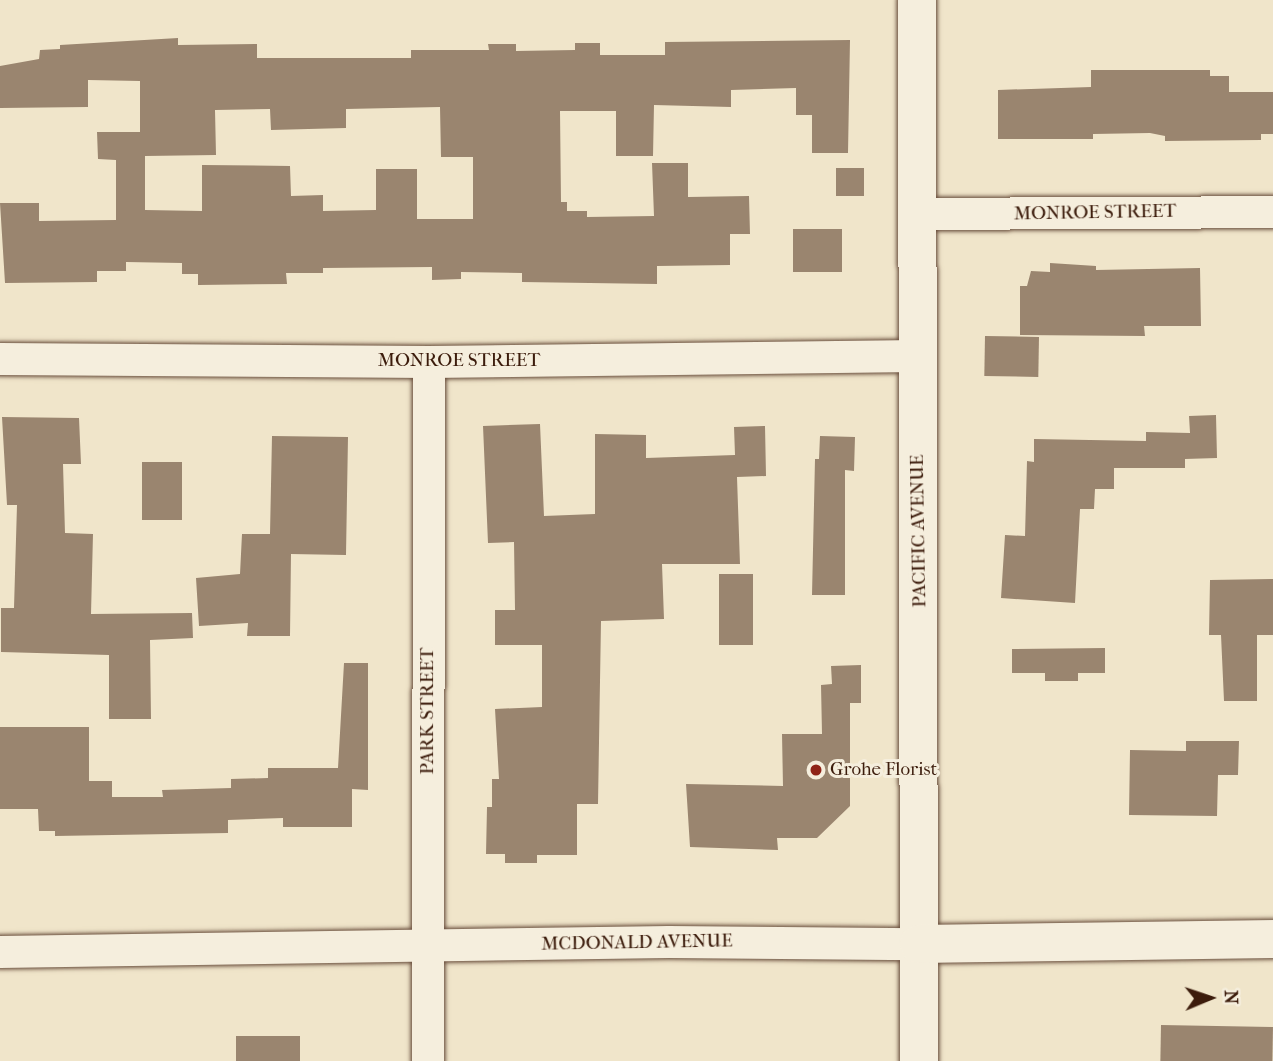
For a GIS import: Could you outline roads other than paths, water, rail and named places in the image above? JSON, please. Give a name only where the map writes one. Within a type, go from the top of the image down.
[{"type":"street","name":"PACIFIC AVENUE","points":[[917,0],[919,1061]]},
{"type":"street","name":"MONROE STREET","points":[[916,214],[1273,212]]},
{"type":"street","name":"MONROE STREET","points":[[0,359],[429,362],[918,356]]},
{"type":"street","name":"PARK STREET","points":[[428,1061],[429,362]]},
{"type":"street","name":"MCDONALD AVENUE","points":[[0,952],[669,942],[919,944],[1273,939]]},
{"type":"place","name":"Grohe Florist","points":[[816,770]]}]
